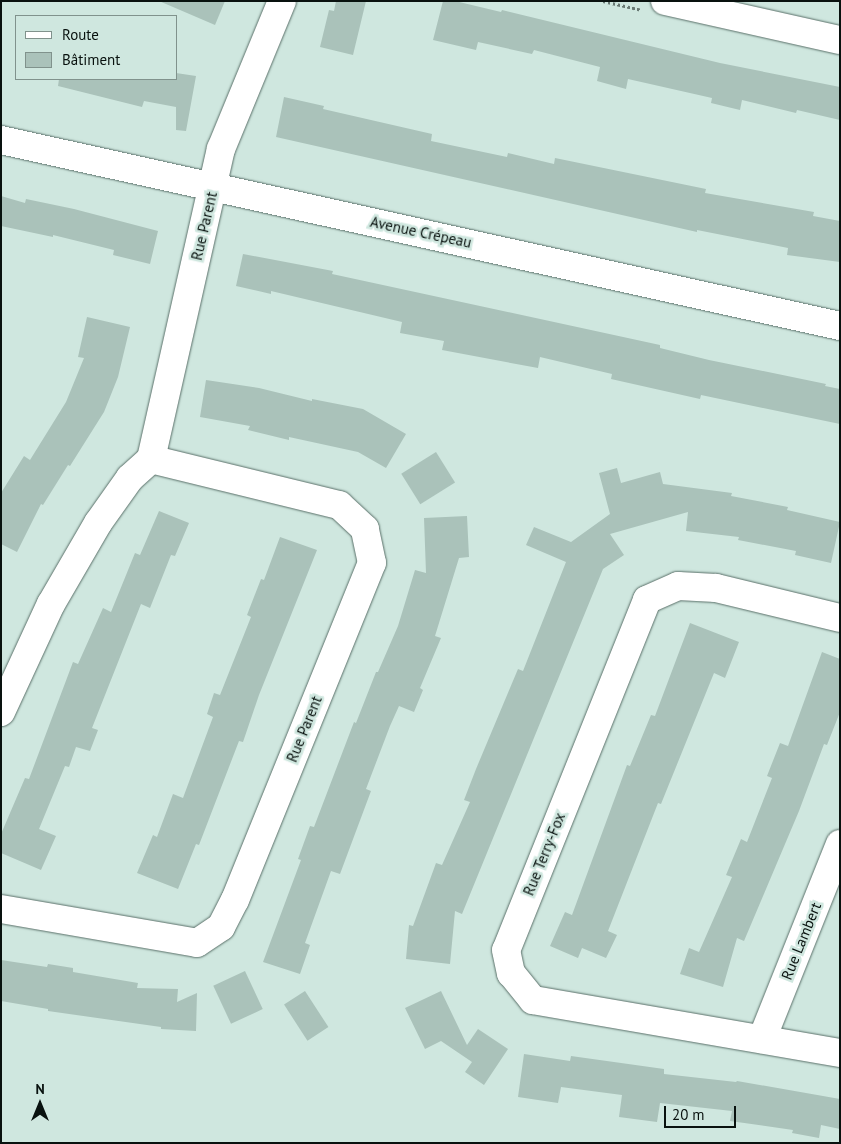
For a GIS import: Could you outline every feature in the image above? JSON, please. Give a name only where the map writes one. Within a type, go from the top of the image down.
[{"type":"street","name":"Rue Parent","points":[[1,909],[198,943],[221,927],[235,900],[372,563],[365,529],[339,505],[151,459],[221,148],[282,1]]},
{"type":"street","points":[[665,1],[840,40]]},
{"type":"street","name":"Avenue Crépeau","points":[[1,140],[840,326]]},
{"type":"street","points":[[1,712],[51,604],[98,523],[130,478],[151,459]]},
{"type":"street","name":"Rue Terry-Fox","points":[[840,618],[716,588],[678,586],[647,600],[506,950],[511,973],[533,1000],[840,1053]]},
{"type":"street","name":"Rue Lambert","points":[[762,1039],[840,844]]},
{"type":"building","points":[[159,1],[225,1],[215,25]]},
{"type":"building","points":[[336,1],[366,1],[353,55],[320,47],[329,10],[334,11]]},
{"type":"building","points":[[443,1],[455,1],[501,12],[502,10],[720,63],[840,87],[840,120],[797,110],[796,113],[742,100],[740,110],[711,103],[712,98],[628,79],[626,89],[597,81],[600,67],[534,50],[532,54],[478,42],[476,50],[433,40]]},
{"type":"building","points":[[178,73],[196,76],[186,131],[176,130],[176,107],[144,101],[142,107],[58,86],[59,80],[178,80]]},
{"type":"building","points":[[284,97],[324,106],[323,109],[432,134],[431,141],[507,157],[508,153],[554,164],[555,158],[706,189],[705,193],[814,212],[813,216],[840,221],[840,262],[787,255],[788,248],[697,230],[697,232],[276,137]]},
{"type":"building","points":[[1,196],[25,203],[26,199],[74,209],[158,231],[150,264],[113,255],[114,250],[53,235],[53,237],[1,226]]},
{"type":"building","points":[[243,254],[333,271],[332,274],[660,345],[660,348],[709,360],[826,384],[825,386],[840,389],[840,424],[701,395],[700,399],[611,379],[612,374],[540,357],[538,368],[442,350],[444,341],[400,333],[402,322],[271,291],[271,294],[236,286]]},
{"type":"building","points":[[87,317],[130,327],[118,377],[104,412],[70,466],[68,465],[43,505],[41,504],[17,552],[1,544],[1,493],[24,456],[30,460],[66,402],[84,358],[78,357]]},
{"type":"building","points":[[206,380],[259,388],[312,401],[312,399],[363,409],[406,434],[386,468],[358,452],[289,437],[289,440],[248,430],[250,426],[200,417]]},
{"type":"building","points":[[436,452],[455,483],[420,504],[401,474]]},
{"type":"building","points":[[617,468],[621,483],[660,472],[663,484],[732,493],[731,496],[788,507],[787,510],[840,522],[831,563],[795,555],[796,551],[738,540],[739,537],[686,531],[688,512],[610,534],[624,555],[603,569],[462,914],[455,911],[450,964],[406,959],[409,925],[413,926],[436,863],[442,865],[470,802],[464,800],[476,769],[518,669],[523,671],[566,562],[526,545],[534,527],[571,542],[610,514],[599,473]]},
{"type":"building","points":[[159,511],[189,523],[175,556],[171,555],[150,608],[141,604],[92,728],[98,730],[90,751],[76,747],[69,767],[65,766],[39,829],[56,836],[41,870],[1,853],[1,834],[25,778],[29,779],[73,662],[78,664],[103,608],[111,612],[135,553],[140,555]]},
{"type":"building","points":[[467,516],[469,557],[459,558],[435,636],[441,638],[420,688],[423,690],[414,712],[399,706],[390,726],[366,789],[371,791],[340,874],[331,871],[305,943],[310,945],[300,974],[263,962],[301,860],[298,859],[310,826],[314,827],[354,722],[356,723],[376,672],[378,672],[398,626],[415,570],[426,573],[424,518]]},
{"type":"building","points":[[280,537],[317,550],[259,695],[243,742],[239,741],[199,845],[196,844],[178,889],[137,873],[153,835],[157,837],[173,794],[183,798],[213,717],[207,714],[214,693],[220,695],[251,617],[247,615],[261,579],[264,580]]},
{"type":"building","points":[[690,623],[739,642],[725,678],[714,673],[661,804],[658,803],[608,931],[617,935],[606,958],[582,948],[578,958],[550,946],[565,912],[572,915],[627,765],[630,766],[651,715],[655,716]]},
{"type":"building","points":[[822,652],[840,659],[840,712],[827,745],[824,744],[799,811],[744,941],[737,938],[723,987],[680,974],[689,948],[699,952],[732,877],[726,875],[741,839],[747,842],[772,778],[767,776],[780,743],[788,746]]},
{"type":"building","points":[[1,960],[47,967],[48,964],[73,968],[73,972],[138,983],[137,988],[178,989],[177,1002],[197,993],[196,1031],[161,1029],[161,1027],[48,1011],[48,1009],[1,1001]]},
{"type":"building","points":[[245,971],[263,1009],[231,1024],[213,986]]},
{"type":"building","points":[[305,991],[328,1027],[307,1041],[284,1005]]},
{"type":"building","points":[[441,991],[467,1045],[478,1029],[508,1049],[484,1085],[465,1072],[472,1062],[441,1041],[425,1049],[405,1008]]},
{"type":"building","points":[[524,1054],[570,1061],[571,1056],[664,1069],[664,1074],[737,1081],[840,1099],[840,1129],[821,1125],[819,1138],[792,1133],[793,1130],[730,1121],[732,1111],[660,1103],[657,1122],[619,1117],[622,1095],[561,1087],[558,1103],[518,1097]]}]
